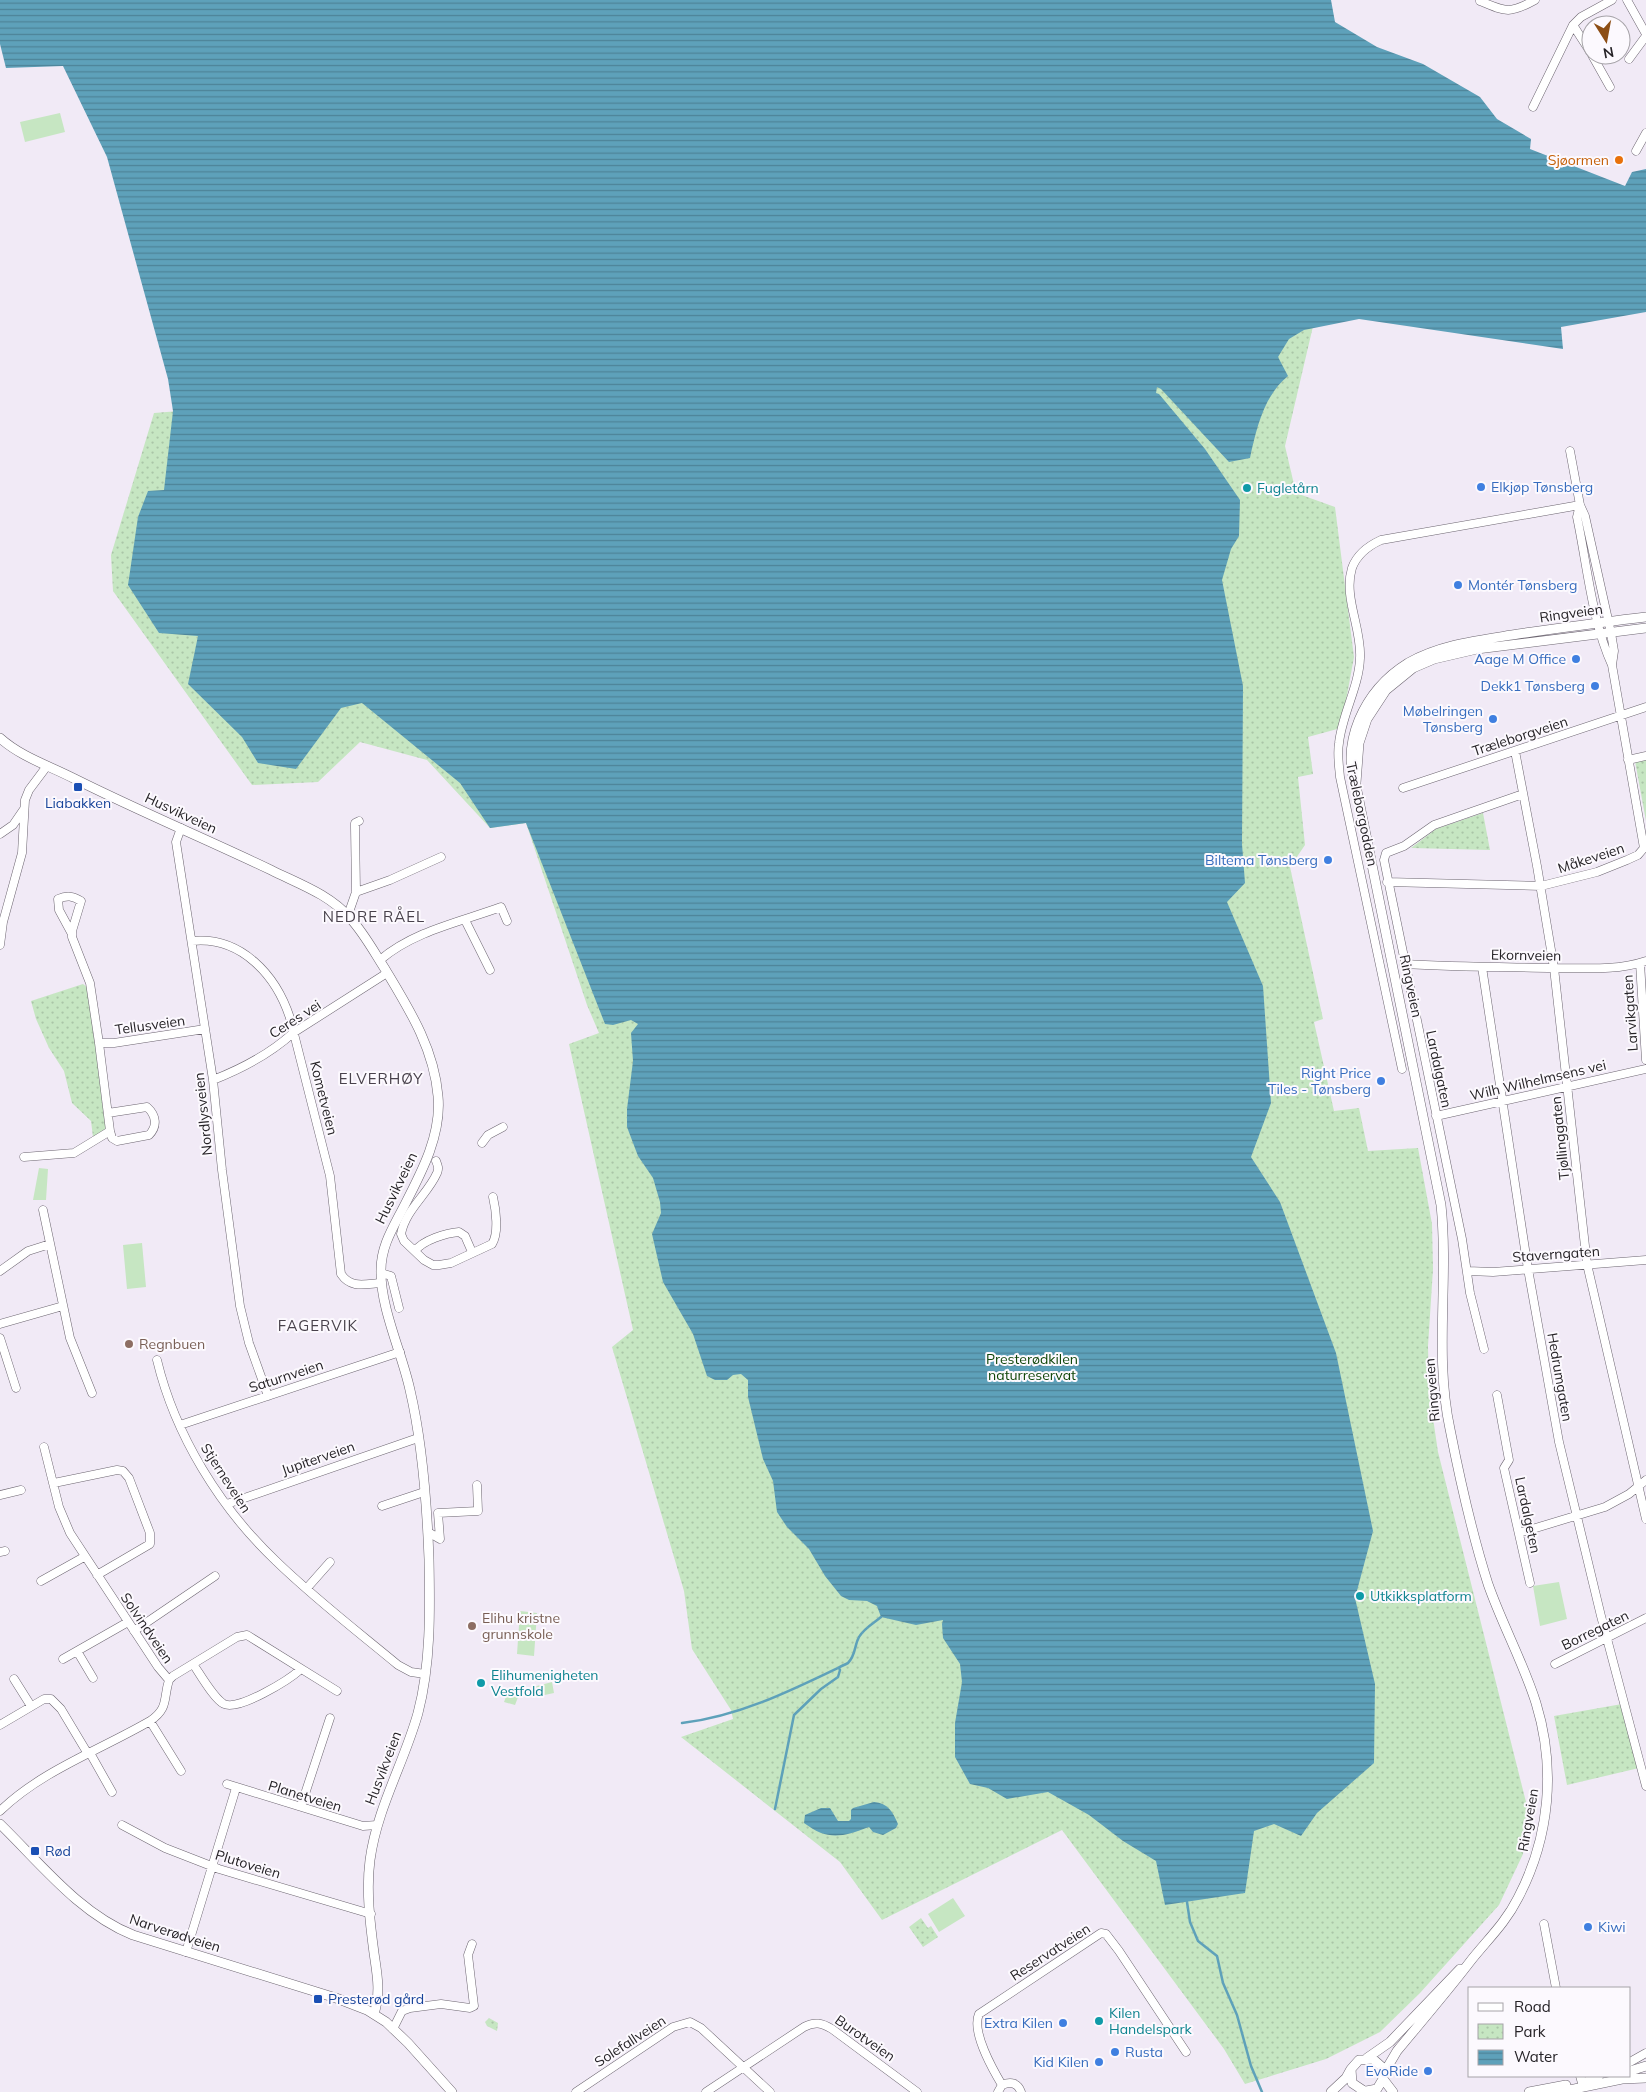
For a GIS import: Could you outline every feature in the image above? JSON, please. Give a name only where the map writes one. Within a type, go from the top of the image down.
[{"type":"main road","name":"Ringveien","points":[[1468,1964],[1458,1970],[1390,2042],[1367,2058],[1359,2060],[1351,2069],[1352,2083],[1364,2092],[1377,2089],[1396,2051],[1505,1920],[1519,1897],[1539,1846],[1545,1819],[1548,1790],[1547,1755],[1536,1702],[1497,1607],[1483,1566],[1450,1428],[1443,1385],[1442,1341],[1445,1264],[1442,1205],[1350,764],[1352,743],[1365,707],[1376,691],[1403,667],[1428,654],[1460,645],[1598,622],[1646,617]]},
{"type":"main road","name":"Ringveien","points":[[1356,786],[1359,744],[1367,719],[1386,690],[1413,668],[1434,659],[1461,652],[1646,628]]},
{"type":"main road","name":"Husvikveien","points":[[0,738],[47,766],[332,901],[348,915],[380,960],[412,1013],[427,1045],[437,1086],[439,1108],[433,1143],[385,1245],[380,1273],[413,1403],[428,1532],[428,1606],[425,1674],[422,1695],[415,1723],[376,1825],[369,1869],[371,1914],[379,1988],[374,2014]]},
{"type":"main road","name":"Narverødveien","points":[[0,1824],[81,1903],[101,1919],[133,1935],[336,1998],[374,2014],[393,2028],[452,2092]]},
{"type":"main road","points":[[1367,2058],[1378,2062],[1393,2092]]},
{"type":"main road","points":[[1631,2071],[1646,2066]]},
{"type":"main road","points":[[1331,2092],[1346,2078],[1351,2069]]},
{"type":"main road","points":[[1529,2092],[1580,2079],[1602,2077]]},
{"type":"main road","points":[[1560,2092],[1622,2079],[1646,2078]]},
{"type":"street","points":[[1480,1],[1502,9],[1513,10],[1535,0]]},
{"type":"street","points":[[1534,107],[1573,24],[1581,17],[1612,0]]},
{"type":"street","points":[[1627,0],[1646,35],[1631,56]]},
{"type":"street","points":[[1573,24],[1581,37]]},
{"type":"street","points":[[1598,65],[1610,87]]},
{"type":"street","points":[[1636,151],[1646,133]]},
{"type":"street","name":"Måkeveien","points":[[1570,451],[1580,505],[1585,516],[1611,633],[1614,651],[1612,665]]},
{"type":"street","name":"Måkeveien","points":[[1387,882],[1541,886],[1597,872],[1638,855],[1644,848],[1612,665],[1598,622],[1577,517],[1580,505]]},
{"type":"street","name":"Træleborgodden","points":[[1402,1069],[1340,777],[1338,757],[1342,728],[1360,659],[1360,642],[1350,587],[1352,569],[1358,556],[1366,548],[1381,540],[1580,505]]},
{"type":"street","name":"Træleborgveien","points":[[1402,788],[1646,707]]},
{"type":"street","name":"Tjøllinggaten","points":[[1515,751],[1541,886],[1554,968],[1587,1264],[1646,1519]]},
{"type":"street","points":[[1628,760],[1646,756]]},
{"type":"street","points":[[0,945],[3,922],[22,853],[24,809],[29,790],[47,766]]},
{"type":"street","name":"Lardalgaten","points":[[1484,1349],[1470,1293],[1468,1271],[1384,860],[1386,853],[1404,846],[1434,825],[1523,794]]},
{"type":"street","points":[[0,834],[13,825],[24,809]]},
{"type":"street","points":[[348,915],[356,892],[355,823],[359,820]]},
{"type":"street","name":"Nordlysveien","points":[[181,828],[176,842],[213,1080],[222,1170],[240,1306],[268,1396]]},
{"type":"street","points":[[356,892],[390,880],[440,857]]},
{"type":"street","name":"Tellusveien","points":[[72,934],[82,901],[71,896],[63,897],[58,899],[59,910],[72,934],[90,983],[110,1131]]},
{"type":"street","points":[[380,960],[388,953],[416,937],[501,907],[507,921]]},
{"type":"street","points":[[465,920],[490,970]]},
{"type":"street","name":"Kometveien","points":[[192,941],[204,940],[222,943],[242,952],[256,962],[271,978],[290,1018],[330,1176],[341,1274],[345,1281],[353,1284],[381,1283]]},
{"type":"street","name":"Ekornveien","points":[[1404,964],[1613,969],[1643,962]]},
{"type":"street","name":"Larvikgaten","points":[[1643,962],[1646,1060]]},
{"type":"street","name":"Hedrumgaten","points":[[1482,967],[1528,1269],[1559,1442],[1607,1638],[1642,1752],[1646,1786]]},
{"type":"street","name":"Ceres vei","points":[[213,1080],[230,1073],[283,1042],[293,1033],[387,973]]},
{"type":"street","name":"Tellusveien","points":[[99,1044],[114,1044],[204,1030]]},
{"type":"street","name":"Wilh Wilhelmsens vei","points":[[1436,1116],[1646,1069]]},
{"type":"street","points":[[24,1157],[74,1154],[110,1131],[112,1138],[117,1140],[149,1135],[155,1126],[155,1117],[149,1108],[108,1113]]},
{"type":"street","points":[[482,1144],[488,1135],[503,1127]]},
{"type":"street","points":[[436,1161],[438,1166],[436,1175],[416,1202],[401,1234],[404,1241],[428,1263],[439,1265],[451,1263],[472,1252],[487,1247],[495,1240],[493,1197]]},
{"type":"street","points":[[43,1210],[74,1352],[92,1393]]},
{"type":"street","points":[[414,1251],[420,1246],[444,1235],[459,1232],[465,1236],[472,1252]]},
{"type":"street","points":[[0,1271],[28,1251],[50,1244]]},
{"type":"street","name":"Staverngaten","points":[[1468,1271],[1528,1269],[1646,1260]]},
{"type":"street","points":[[380,1273],[391,1276],[399,1308]]},
{"type":"street","points":[[0,1324],[63,1306]]},
{"type":"street","points":[[0,1338],[16,1388]]},
{"type":"street","name":"Saturnveien","points":[[180,1425],[400,1352]]},
{"type":"street","name":"Stjerneveien","points":[[157,1360],[169,1399],[199,1463],[238,1519],[276,1561],[398,1665],[411,1672],[425,1674]]},
{"type":"street","name":"Lardalgeten","points":[[1497,1395],[1509,1460],[1504,1468],[1530,1583]]},
{"type":"street","name":"Jupiterveien","points":[[226,1504],[418,1438]]},
{"type":"street","name":"Solvindveien","points":[[0,1812],[25,1789],[150,1721],[164,1707],[168,1680],[84,1557],[64,1521],[44,1447]]},
{"type":"street","points":[[54,1483],[117,1470],[123,1471],[129,1478],[150,1533],[150,1544],[97,1575]]},
{"type":"street","points":[[1519,1533],[1605,1507],[1629,1494],[1646,1480]]},
{"type":"street","points":[[428,1532],[440,1539],[438,1513],[478,1511],[477,1485]]},
{"type":"street","points":[[0,1495],[21,1490]]},
{"type":"street","points":[[382,1506],[424,1492]]},
{"type":"street","points":[[41,1581],[84,1557]]},
{"type":"street","points":[[307,1588],[330,1562]]},
{"type":"street","points":[[134,1631],[215,1576]]},
{"type":"street","name":"Borregaten","points":[[1555,1664],[1646,1618]]},
{"type":"street","points":[[64,1659],[128,1622]]},
{"type":"street","points":[[168,1680],[237,1637],[247,1635],[337,1691]]},
{"type":"street","points":[[77,1651],[92,1678]]},
{"type":"street","points":[[193,1664],[218,1700],[232,1706],[241,1704],[291,1678],[301,1669]]},
{"type":"street","points":[[14,1678],[31,1706]]},
{"type":"street","points":[[0,1725],[46,1698],[55,1701],[112,1792]]},
{"type":"street","points":[[300,1806],[330,1718]]},
{"type":"street","points":[[150,1721],[181,1771]]},
{"type":"street","name":"Planetveien","points":[[227,1784],[363,1826],[376,1825]]},
{"type":"street","points":[[186,1952],[236,1788]]},
{"type":"street","name":"Plutoveien","points":[[122,1825],[165,1848],[213,1866],[371,1914]]},
{"type":"street","points":[[1544,1924],[1556,1987]]},
{"type":"street","name":"Reservatveien","points":[[1000,2088],[976,2024],[979,2014],[1101,1933],[1106,1934],[1119,1951],[1186,2052]]},
{"type":"street","points":[[393,2028],[402,2011],[410,2008],[441,2004],[470,2008],[474,2006],[468,1955],[472,1944]]},
{"type":"street","name":"Burotveien","points":[[706,2092],[807,2025],[820,2019],[918,2092]]},
{"type":"street","name":"Solefallveien","points":[[576,2092],[673,2027],[690,2022],[701,2028],[744,2067]]},
{"type":"street","points":[[1631,2061],[1646,2052]]},
{"type":"street","points":[[744,2067],[770,2092]]},
{"type":"street","points":[[1580,2079],[1593,2077]]},
{"type":"street","points":[[1000,2088],[1014,2084],[1021,2092]]},
{"type":"green space","points":[[60,113],[65,132],[25,142],[20,122]]},
{"type":"green space","name":"Presterødkilen naturreservat","points":[[1314,322],[1285,446],[1296,493],[1335,507],[1354,657],[1341,728],[1308,737],[1313,774],[1298,777],[1305,845],[1290,867],[1323,1019],[1314,1022],[1334,1111],[1359,1108],[1368,1151],[1418,1148],[1432,1224],[1433,1269],[1428,1346],[1429,1391],[1438,1452],[1528,1810],[1523,1854],[1499,1905],[1420,1993],[1380,2032],[1326,2059],[1245,2084],[1224,2049],[1062,1830],[882,1920],[840,1862],[681,1737],[733,1719],[731,1710],[692,1649],[684,1591],[612,1347],[633,1330],[569,1044],[599,1033],[587,1005],[526,823],[490,828],[427,760],[360,742],[318,782],[252,785],[113,591],[111,555],[154,413]]},
{"type":"green space","points":[[1646,759],[1646,821],[1635,761]]},
{"type":"green space","points":[[1483,813],[1490,850],[1411,848],[1436,829]]},
{"type":"green space","points":[[83,984],[88,988],[107,1128],[93,1137],[91,1121],[72,1103],[64,1071],[49,1048],[36,1019],[31,1001]]},
{"type":"green space","points":[[39,1168],[48,1169],[46,1200],[33,1200]]},
{"type":"green space","points":[[142,1243],[146,1287],[127,1289],[123,1245]]},
{"type":"green space","points":[[1559,1582],[1567,1619],[1540,1626],[1533,1586]]},
{"type":"green space","points":[[520,1611],[537,1613],[534,1656],[517,1654]]},
{"type":"green space","points":[[552,1682],[554,1693],[535,1697],[533,1687]]},
{"type":"green space","points":[[509,1689],[520,1692],[515,1705],[504,1702]]},
{"type":"green space","points":[[1622,1704],[1639,1768],[1567,1785],[1554,1716]]},
{"type":"green space","points":[[953,1898],[965,1916],[939,1932],[928,1914]]},
{"type":"green space","points":[[921,1918],[928,1928],[931,1926],[938,1937],[923,1947],[909,1927]]},
{"type":"green space","points":[[489,2018],[498,2023],[497,2031],[487,2026],[485,2022]]},
{"type":"water","name":"Presterødkilen naturreservat","points":[[0,0],[1331,0],[1335,22],[1377,47],[1423,64],[1480,97],[1497,119],[1531,139],[1530,149],[1625,186],[1632,172],[1646,169],[1646,312],[1561,327],[1563,349],[1359,319],[1304,330],[1289,339],[1278,357],[1288,376],[1267,403],[1258,425],[1250,458],[1229,462],[1161,389],[1157,387],[1156,393],[1159,394],[1205,449],[1240,500],[1239,536],[1231,549],[1222,580],[1243,686],[1242,844],[1245,883],[1227,902],[1263,986],[1271,1103],[1251,1157],[1280,1202],[1336,1353],[1373,1531],[1355,1598],[1375,1684],[1374,1763],[1317,1813],[1301,1836],[1274,1824],[1254,1831],[1245,1893],[1165,1905],[1156,1861],[1123,1841],[1089,1815],[1048,1792],[1007,1799],[988,1788],[970,1784],[955,1757],[955,1723],[962,1682],[960,1664],[943,1638],[943,1620],[916,1625],[881,1617],[877,1606],[867,1601],[849,1600],[841,1596],[825,1576],[809,1549],[787,1527],[777,1512],[773,1481],[763,1459],[748,1397],[748,1380],[741,1374],[733,1375],[727,1380],[715,1380],[707,1376],[693,1334],[663,1282],[652,1234],[661,1213],[660,1202],[653,1178],[638,1156],[627,1127],[627,1109],[633,1061],[631,1033],[638,1024],[631,1020],[613,1025],[605,1024],[526,823],[490,828],[460,783],[362,703],[341,708],[296,769],[258,763],[242,737],[188,684],[198,636],[159,633],[128,585],[138,517],[148,491],[164,490],[173,411],[168,379],[107,157],[63,66],[6,68],[0,44]]},
{"type":"water","points":[[874,1802],[886,1806],[898,1824],[896,1828],[883,1835],[873,1832],[869,1827],[843,1835],[828,1835],[820,1833],[804,1823],[805,1815],[821,1808],[830,1808],[838,1821],[849,1821],[853,1808]]},
{"type":"waterway","points":[[682,1723],[746,1708],[787,1692],[848,1663],[861,1634],[881,1617]]},
{"type":"waterway","points":[[775,1809],[794,1715],[821,1689],[838,1677],[839,1668]]},
{"type":"waterway","points":[[1187,1902],[1190,1922],[1198,1941],[1217,1956],[1223,1983],[1237,2015],[1251,2066],[1262,2092]]},
{"type":"place","name":"Sjøormen","points":[[1619,160]]},
{"type":"place","name":"Elkjøp Tønsberg","points":[[1481,487]]},
{"type":"place","name":"Fugletårn","points":[[1247,488]]},
{"type":"place","name":"Montér Tønsberg","points":[[1458,585]]},
{"type":"place","name":"Aage M Office","points":[[1576,659]]},
{"type":"place","name":"Dekk1 Tønsberg","points":[[1595,686]]},
{"type":"place","name":"Møbelringen Tønsberg","points":[[1493,719]]},
{"type":"place","name":"Liabakken","points":[[78,787]]},
{"type":"place","name":"Biltema Tønsberg","points":[[1328,860]]},
{"type":"place","name":"Right Price Tiles - Tønsberg","points":[[1381,1081]]},
{"type":"place","name":"Regnbuen","points":[[129,1344]]},
{"type":"place","name":"Utkikksplatform","points":[[1360,1596]]},
{"type":"place","name":"Elihu kristne grunnskole","points":[[472,1626]]},
{"type":"place","name":"Elihumenigheten Vestfold","points":[[481,1683]]},
{"type":"place","name":"Rød","points":[[35,1851]]},
{"type":"place","name":"Kiwi","points":[[1588,1927]]},
{"type":"place","name":"Presterød gård","points":[[318,1999]]},
{"type":"place","name":"Kilen Handelspark","points":[[1099,2021]]},
{"type":"place","name":"Extra Kilen","points":[[1063,2023]]},
{"type":"place","name":"Rusta","points":[[1115,2052]]},
{"type":"place","name":"Kid Kilen","points":[[1099,2062]]},
{"type":"place","name":"EvoRide","points":[[1428,2071]]},
{"type":"district","name":"NEDRE RÅEL","points":[[374,917]]},
{"type":"district","name":"ELVERHØY","points":[[381,1079]]},
{"type":"district","name":"FAGERVIK","points":[[318,1326]]}]
